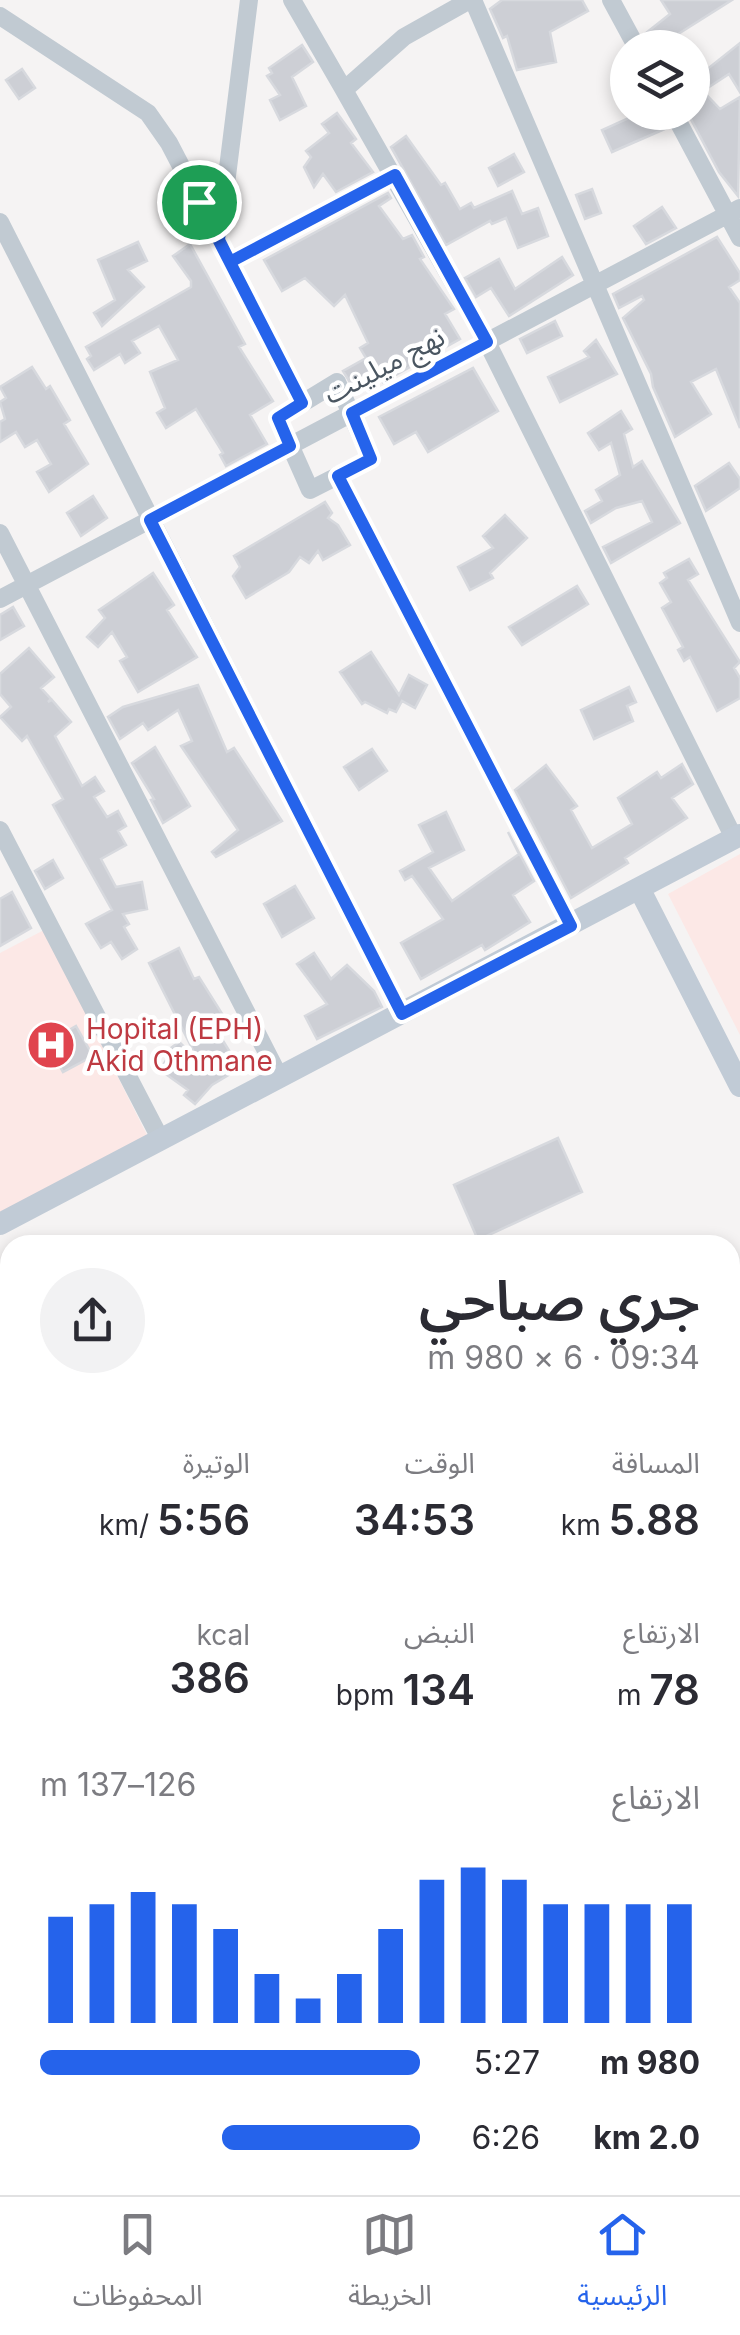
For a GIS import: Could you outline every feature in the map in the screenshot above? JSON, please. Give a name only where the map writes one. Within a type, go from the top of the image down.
[{"type":"main road","points":[[0,1224],[737,837]]},
{"type":"main road","points":[[640,890],[740,1086]]},
{"type":"street","points":[[219,240],[249,0]]},
{"type":"street","points":[[292,0],[487,342],[737,837]]},
{"type":"street","points":[[344,90],[404,37],[472,0],[740,623]]},
{"type":"street","points":[[611,0],[627,30]]},
{"type":"street","points":[[0,16],[148,113],[169,143],[302,403]]},
{"type":"street","points":[[684,130],[734,211],[740,238]]},
{"type":"street","points":[[230,262],[395,175]]},
{"type":"street","points":[[199,202],[217,202],[224,194]]},
{"type":"street","name":"نهج ميلينت","points":[[0,599],[734,211]]},
{"type":"street","points":[[0,222],[402,1014]]},
{"type":"street","points":[[336,382],[352,413],[371,459],[310,490],[278,418],[336,382]]},
{"type":"street","points":[[338,476],[571,926]]},
{"type":"street","points":[[0,533],[280,1078]]},
{"type":"street","points":[[0,830],[161,1140]]},
{"type":"shaded area","points":[[740,854],[740,1035],[668,894]]},
{"type":"shaded area","name":"Hopital (EPH) Akid Othmane","points":[[44,930],[148,1137],[0,1213],[0,953]]},
{"type":"building","points":[[502,0],[582,0],[588,11],[550,32],[556,62],[517,70],[507,36],[503,38],[490,9]]},
{"type":"building","points":[[661,0],[732,0],[684,30],[650,30],[670,14]]},
{"type":"building","points":[[740,43],[740,92],[729,74],[710,86],[710,67]]},
{"type":"building","points":[[302,45],[313,62],[292,77],[306,106],[280,120],[270,100],[280,95],[267,76],[272,73],[269,68]]},
{"type":"building","points":[[22,69],[35,88],[19,99],[6,80]]},
{"type":"building","points":[[740,97],[738,196],[719,172],[697,130],[710,130],[710,98],[720,109]]},
{"type":"building","points":[[337,113],[356,139],[351,143],[373,172],[336,192],[323,174],[314,187],[304,167],[311,157],[306,151],[329,133],[322,124]]},
{"type":"building","points":[[610,126],[610,130],[662,130],[612,152],[602,130]]},
{"type":"building","points":[[406,136],[441,185],[445,183],[460,209],[471,203],[474,208],[512,191],[522,214],[538,208],[548,236],[518,248],[506,218],[492,224],[490,221],[446,245],[391,147]]},
{"type":"building","points":[[514,154],[524,172],[498,186],[489,168]]},
{"type":"building","points":[[592,189],[601,213],[585,219],[576,195]]},
{"type":"building","points":[[388,193],[391,198],[379,206],[403,239],[412,235],[424,257],[420,259],[454,309],[445,314],[460,339],[383,382],[379,375],[354,389],[343,371],[366,358],[360,348],[368,343],[345,295],[334,306],[305,278],[282,291],[264,260]]},
{"type":"building","points":[[662,207],[676,228],[646,244],[634,226]]},
{"type":"building","points":[[717,237],[740,273],[740,280],[729,287],[740,303],[740,428],[716,369],[691,382],[711,414],[675,437],[651,374],[623,318],[644,300],[642,296],[619,308],[613,294]]},
{"type":"building","points":[[138,242],[147,261],[128,270],[144,287],[102,326],[94,313],[115,300],[98,260]]},
{"type":"building","points":[[190,244],[245,344],[239,347],[273,401],[250,415],[267,444],[226,466],[220,455],[223,453],[196,409],[166,428],[157,413],[165,408],[150,372],[178,360],[159,326],[132,341],[140,353],[125,363],[120,354],[94,370],[87,359],[91,356],[86,347],[191,287],[191,281],[173,256]]},
{"type":"building","points":[[562,257],[573,275],[509,316],[491,288],[476,297],[465,278],[499,259],[515,289]]},
{"type":"building","points":[[555,321],[562,336],[527,353],[520,339]]},
{"type":"building","points":[[596,340],[617,374],[560,402],[548,377],[589,357],[584,351]]},
{"type":"building","points":[[32,367],[46,389],[50,386],[70,420],[64,424],[88,464],[49,492],[37,472],[51,464],[37,440],[25,447],[16,432],[0,442],[0,422],[5,419],[0,402],[6,398],[0,387]]},
{"type":"building","points":[[473,368],[498,411],[428,452],[416,432],[394,444],[379,417]]},
{"type":"building","points":[[621,411],[632,429],[624,434],[633,467],[642,461],[680,523],[611,563],[603,547],[652,522],[642,501],[616,508],[591,523],[585,511],[602,501],[596,490],[620,475],[611,443],[599,450],[588,433]]},
{"type":"building","points":[[729,463],[740,479],[740,488],[706,511],[695,486]]},
{"type":"building","points":[[93,496],[107,518],[81,536],[67,513]]},
{"type":"building","points":[[325,502],[332,513],[328,518],[338,525],[350,545],[323,560],[318,551],[309,563],[300,557],[289,572],[246,598],[233,576],[240,567],[234,556]]},
{"type":"building","points":[[505,515],[527,538],[490,573],[493,578],[470,590],[458,567],[493,548],[483,536]]},
{"type":"building","points":[[689,559],[698,574],[688,580],[740,662],[734,668],[740,678],[740,698],[717,711],[690,657],[684,661],[678,650],[683,647],[662,608],[671,602],[660,583],[667,578],[664,573]]},
{"type":"building","points":[[153,573],[174,605],[167,610],[197,657],[138,692],[120,661],[127,657],[112,632],[98,647],[87,637],[105,618],[99,610]]},
{"type":"building","points":[[577,586],[588,604],[522,645],[509,627]]},
{"type":"building","points":[[13,607],[24,626],[0,640],[0,615]]},
{"type":"building","points":[[29,648],[54,677],[41,688],[51,699],[48,702],[52,700],[71,722],[55,736],[82,786],[95,777],[104,791],[94,797],[107,817],[118,811],[126,826],[118,831],[126,845],[101,859],[116,887],[142,882],[147,909],[123,914],[129,924],[124,927],[137,949],[122,959],[111,942],[101,948],[86,924],[112,910],[53,805],[63,799],[27,736],[22,741],[0,717],[11,707],[0,694],[0,674]]},
{"type":"building","points":[[371,652],[399,695],[409,675],[427,685],[415,708],[402,701],[396,712],[389,709],[387,713],[362,704],[340,672]]},
{"type":"building","points":[[198,685],[227,752],[234,748],[282,821],[216,857],[212,852],[238,830],[181,746],[192,741],[178,710],[148,730],[143,723],[120,739],[108,717],[123,707]]},
{"type":"building","points":[[629,687],[636,702],[627,706],[633,721],[594,739],[581,710]]},
{"type":"building","points":[[155,747],[190,806],[163,823],[151,800],[154,799],[132,763]]},
{"type":"building","points":[[372,749],[387,771],[359,790],[344,767]]},
{"type":"building","points":[[682,764],[693,784],[672,798],[687,818],[625,858],[628,863],[571,898],[515,790],[546,765],[577,806],[571,810],[592,848],[632,824],[618,798],[657,772],[661,778]]},
{"type":"building","points":[[446,812],[464,850],[429,868],[452,901],[519,854],[508,832],[534,881],[513,895],[530,922],[485,950],[482,945],[421,979],[401,943],[443,919],[412,876],[405,880],[400,871],[433,852],[419,825]]},
{"type":"building","points":[[53,860],[63,878],[45,889],[35,871]]},
{"type":"building","points":[[295,886],[314,918],[282,937],[264,904]]},
{"type":"building","points":[[12,892],[31,928],[0,946],[0,899]]},
{"type":"building","points":[[179,948],[194,979],[199,977],[231,1028],[220,1036],[240,1068],[212,1085],[195,1104],[184,1095],[188,1090],[160,1070],[170,1054],[167,1051],[179,1042],[198,1060],[149,963]]},
{"type":"building","points":[[314,953],[331,979],[347,965],[374,991],[382,1007],[317,1039],[305,1016],[327,1004],[297,964]]},
{"type":"building","points":[[76,1026],[93,1056],[63,1072],[47,1043]]},
{"type":"building","points":[[558,1138],[582,1192],[489,1235],[476,1235],[454,1185]]},
{"type":"place","name":"Hopital (EPH) Akid Othmane","points":[[51,1045]]},
{"type":"route","points":[[395,175],[487,342],[352,413],[371,459],[338,476],[571,926],[402,1014],[150,520],[290,446],[278,418],[302,403],[199,202],[217,202],[224,194],[219,240],[230,262],[395,175]]}]
